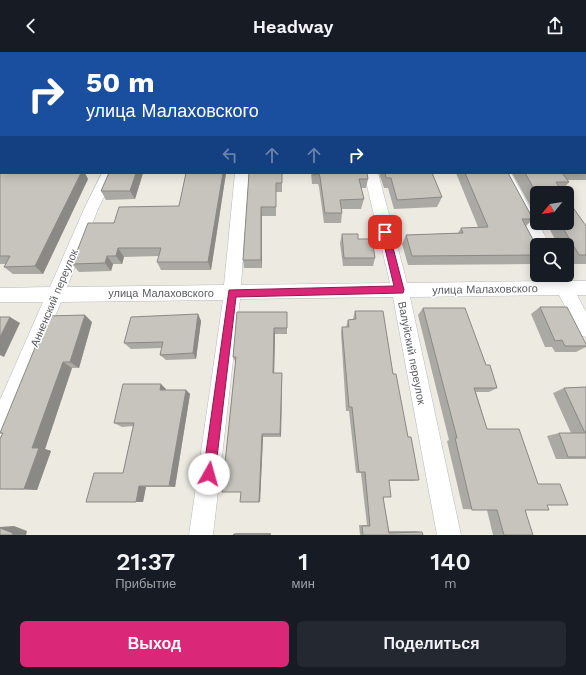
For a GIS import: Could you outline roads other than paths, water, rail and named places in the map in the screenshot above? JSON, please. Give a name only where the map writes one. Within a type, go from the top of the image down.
[{"type":"street","name":"Анненский переулок","points":[[0,425],[91,209],[108,174]]},
{"type":"street","points":[[201,535],[232,293],[242,174]]},
{"type":"street","name":"Валуйский переулок","points":[[371,174],[400,290],[449,535]]},
{"type":"street","points":[[505,174],[538,238]]},
{"type":"street","name":"улица Малаховского","points":[[0,295],[400,290],[561,282],[586,288]]},
{"type":"street","points":[[561,282],[586,329]]}]
